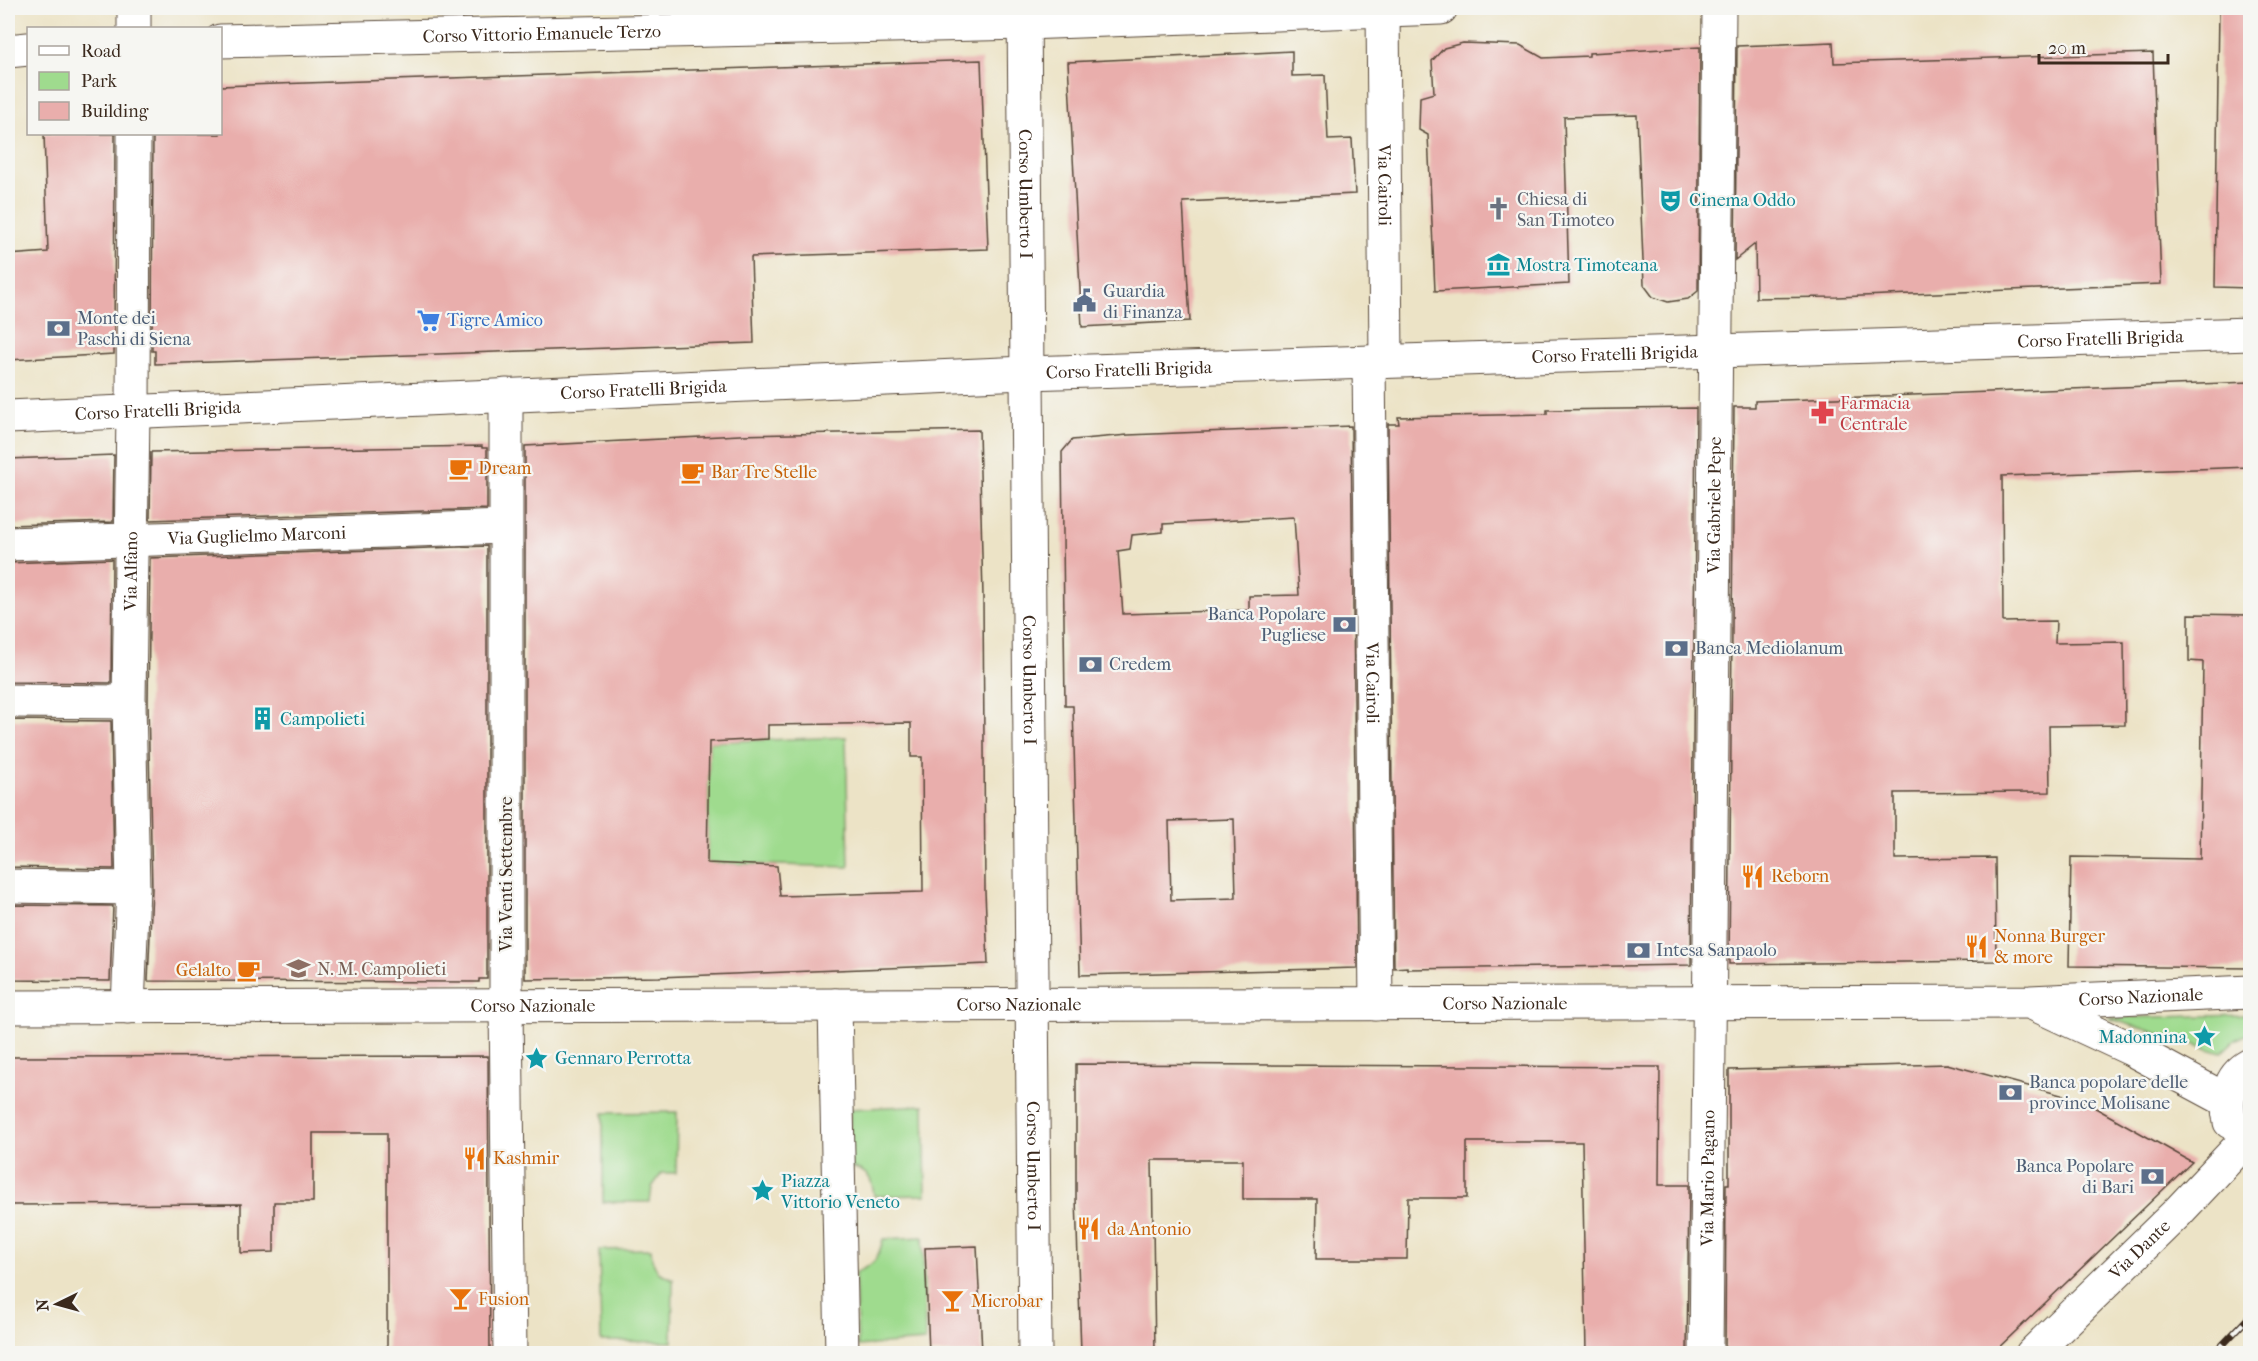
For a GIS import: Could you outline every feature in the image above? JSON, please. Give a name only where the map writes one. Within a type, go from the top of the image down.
[{"type":"street","points":[[134,8],[134,27]]},
{"type":"street","name":"Via Cairoli","points":[[1376,1004],[1378,362],[1383,8]]},
{"type":"street","name":"Corso Vittorio Emanuele Terzo","points":[[222,41],[1025,15],[1441,8]]},
{"type":"street","name":"Via Gabriele Pepe","points":[[1709,1002],[1719,8]]},
{"type":"street","name":"Corso Umberto I","points":[[1025,15],[1035,1353]]},
{"type":"street","points":[[8,51],[27,50]]},
{"type":"street","name":"Via Alfano","points":[[128,1007],[133,888],[129,702],[134,135]]},
{"type":"street","name":"Corso Fratelli Brigida","points":[[8,417],[1027,373],[2250,334]]},
{"type":"street","name":"Via Venti Settembre","points":[[506,395],[506,1006],[510,1353]]},
{"type":"street","name":"Via Guglielmo Marconi","points":[[8,544],[505,527]]},
{"type":"street","points":[[8,701],[129,702]]},
{"type":"street","points":[[8,886],[133,888]]},
{"type":"street","name":"Corso Nazionale","points":[[8,1007],[2030,1002],[2250,992]]},
{"type":"street","name":"Via Mario Pagano","points":[[1706,1353],[1709,1002]]},
{"type":"street","name":"Corso Nazionale","points":[[2030,1002],[2131,1049],[2226,1100]]},
{"type":"street","points":[[835,1005],[842,1353]]},
{"type":"street","points":[[2247,1144],[2230,1123],[2226,1100],[2236,1076],[2250,1065]]},
{"type":"street","name":"Via Dante","points":[[2031,1353],[2247,1144]]},
{"type":"green space","points":[[846,737],[849,867],[707,863],[709,742]]},
{"type":"green space","points":[[2250,1015],[2250,1033],[2235,1040],[2221,1053],[2108,1018]]},
{"type":"green space","points":[[924,1105],[926,1195],[874,1196],[872,1185],[866,1174],[851,1167],[850,1109]]},
{"type":"green space","points":[[677,1112],[676,1173],[662,1173],[652,1187],[650,1202],[603,1202],[603,1113]]},
{"type":"green space","points":[[923,1237],[925,1341],[858,1346],[855,1273],[875,1260],[883,1239]]},
{"type":"green space","points":[[651,1249],[652,1259],[658,1272],[673,1279],[672,1342],[601,1341],[599,1250]]},
{"type":"building","points":[[2219,10],[2250,10],[2250,288],[2215,287]]},
{"type":"building","points":[[1833,42],[1834,63],[2153,53],[2161,284],[1756,298],[1755,244],[1735,260],[1737,46]]},
{"type":"building","name":"Chiesa di San Timoteo","points":[[1463,43],[1520,45],[1543,58],[1700,47],[1698,291],[1688,299],[1668,302],[1653,297],[1644,285],[1637,115],[1564,117],[1569,284],[1435,291],[1428,135],[1419,130],[1420,97],[1434,93],[1432,61],[1444,48]]},
{"type":"building","points":[[1292,51],[1292,76],[1325,75],[1328,140],[1352,139],[1355,194],[1183,202],[1190,321],[1082,327],[1068,62]]},
{"type":"building","points":[[981,60],[988,249],[751,257],[754,343],[155,364],[155,351],[152,351],[153,135],[222,135],[222,86]]},
{"type":"building","points":[[44,135],[115,135],[114,354],[8,360],[8,255],[48,252]]},
{"type":"building","points":[[2250,382],[2250,467],[2002,476],[2003,622],[2056,621],[2055,643],[2124,642],[2125,725],[2049,726],[2050,792],[1895,793],[1895,859],[1995,858],[1996,961],[1729,964],[1734,407],[1755,407],[1755,401]]},
{"type":"building","points":[[1696,408],[1691,965],[1394,968],[1388,424],[1399,424],[1398,417],[1547,414],[1547,410]]},
{"type":"building","points":[[1351,426],[1357,968],[1080,975],[1073,706],[1065,706],[1062,452],[1072,440],[1128,435]],"holes":[[[1294,517],[1299,595],[1249,596],[1249,610],[1123,614],[1118,551],[1130,549],[1132,535],[1163,532],[1163,524]],[[1234,819],[1236,898],[1171,900],[1169,821]]]},
{"type":"building","points":[[979,430],[988,964],[659,977],[525,979],[525,446],[740,435]],"holes":[[[911,723],[911,757],[922,757],[923,892],[780,896],[777,866],[707,863],[709,742],[768,739],[768,725]]]},
{"type":"building","points":[[482,446],[482,448],[487,448],[487,509],[150,520],[151,452]]},
{"type":"building","points":[[114,455],[113,522],[8,525],[8,459]]},
{"type":"building","points":[[487,546],[487,979],[479,979],[479,982],[148,981],[152,889],[148,702],[150,558]]},
{"type":"building","points":[[112,559],[111,683],[8,682],[8,563]]},
{"type":"building","points":[[2189,614],[2250,615],[2250,968],[2069,966],[2071,857],[2200,859],[2203,662],[2189,661]]},
{"type":"building","points":[[8,720],[111,721],[114,869],[8,867]]},
{"type":"building","points":[[8,905],[113,906],[110,981],[8,980]]},
{"type":"building","points":[[488,1056],[490,1353],[387,1353],[387,1133],[313,1133],[313,1202],[274,1202],[274,1252],[241,1253],[241,1204],[8,1205],[8,1057]]},
{"type":"building","points":[[1076,1064],[1660,1067],[1659,1185],[1689,1185],[1687,1353],[1586,1353],[1582,1142],[1467,1142],[1467,1198],[1408,1198],[1407,1259],[1316,1259],[1317,1199],[1243,1199],[1243,1160],[1152,1160],[1155,1353],[1081,1353],[1076,1198]]},
{"type":"building","points":[[1947,1064],[2083,1101],[2192,1162],[1993,1353],[1725,1353],[1729,1070]]},
{"type":"building","name":"Microbar","points":[[977,1246],[982,1353],[929,1353],[925,1248]]},
{"type":"railway","points":[[2214,1354],[2250,1316]]},
{"type":"place","name":"Cinema Oddo","points":[[1671,200]]},
{"type":"place","name":"Chiesa di San Timoteo","points":[[1499,209]]},
{"type":"place","name":"Mostra Timoteana","points":[[1498,265]]},
{"type":"place","name":"Guardia di Finanza","points":[[1085,301]]},
{"type":"place","name":"Tigre Amico","points":[[429,320]]},
{"type":"place","name":"Monte dei Paschi di Siena","points":[[59,328]]},
{"type":"place","name":"Farmacia Centrale","points":[[1822,413]]},
{"type":"place","name":"Dream","points":[[460,468]]},
{"type":"place","name":"Bar Tre Stelle","points":[[693,472]]},
{"type":"place","name":"Banca Popolare Pugliese","points":[[1344,624]]},
{"type":"place","name":"Banca Mediolanum","points":[[1677,648]]},
{"type":"place","name":"Credem","points":[[1091,664]]},
{"type":"place","name":"Campolieti","points":[[262,719]]},
{"type":"place","name":"Reborn","points":[[1753,876]]},
{"type":"place","name":"Nonna Burger & more","points":[[1976,946]]},
{"type":"place","name":"Intesa Sanpaolo","points":[[1638,950]]},
{"type":"place","name":"N. M. Campolieti","points":[[299,969]]},
{"type":"place","name":"Gelalto","points":[[249,970]]},
{"type":"place","name":"Madonnina","points":[[2205,1037]]},
{"type":"place","name":"Gennaro Perrotta","points":[[537,1058]]},
{"type":"place","name":"Banca popolare delle province Molisane","points":[[2011,1092]]},
{"type":"place","name":"Kashmir","points":[[475,1158]]},
{"type":"place","name":"Banca Popolare di Bari","points":[[2152,1176]]},
{"type":"place","name":"Piazza Vittorio Veneto","points":[[763,1191]]},
{"type":"place","name":"da Antonio","points":[[1089,1229]]},
{"type":"place","name":"Fusion","points":[[460,1299]]},
{"type":"place","name":"Microbar","points":[[953,1301]]}]
